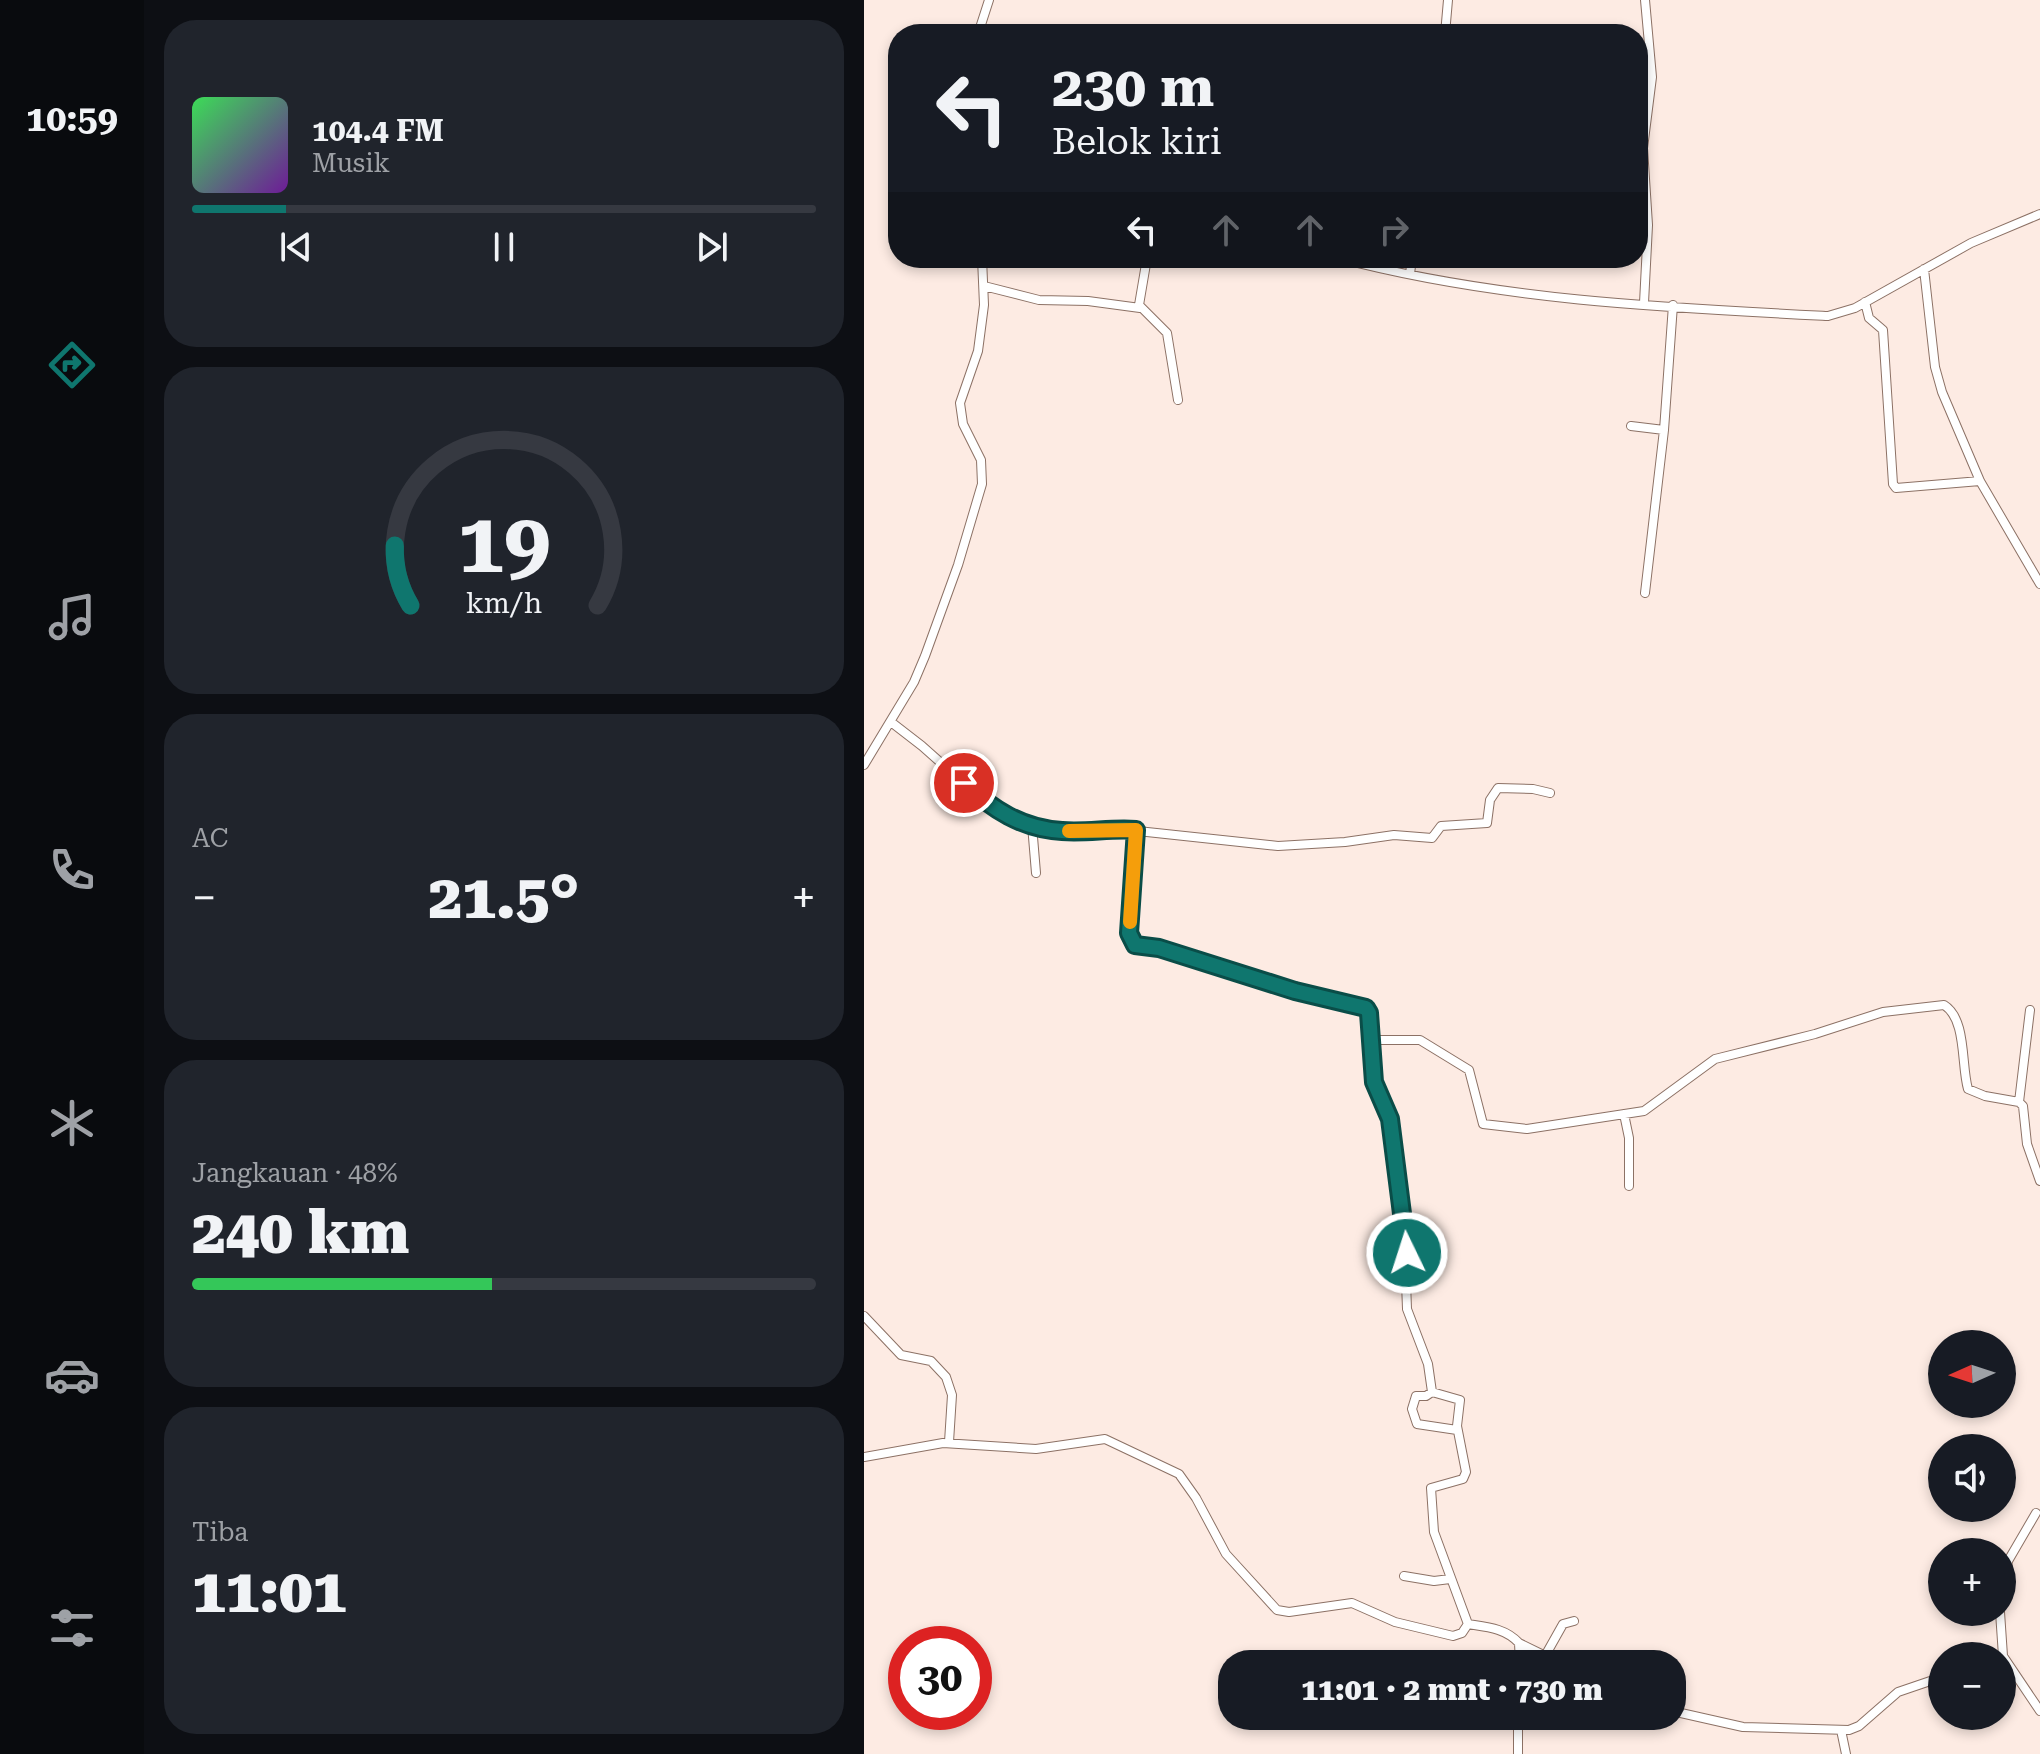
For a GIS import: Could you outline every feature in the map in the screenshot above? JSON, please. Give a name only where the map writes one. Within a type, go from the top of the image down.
[{"type":"street","points":[[981,24],[989,0]]},
{"type":"street","points":[[1446,24],[1448,0]]},
{"type":"street","points":[[1645,0],[1647,24]]},
{"type":"street","points":[[1648,33],[1652,77],[1648,109]]},
{"type":"street","points":[[1383,268],[1512,290],[1828,316],[1847,312],[1971,243],[2040,214]]},
{"type":"street","points":[[864,765],[891,722],[925,656],[980,492],[981,460],[963,424],[960,403],[978,351],[983,268]]},
{"type":"street","points":[[1140,308],[1139,296],[1145,268]]},
{"type":"street","points":[[1410,274],[1411,268]]},
{"type":"street","points":[[1644,303],[1646,268]]},
{"type":"street","points":[[1924,269],[1935,367],[1942,392],[1980,481],[2040,584]]},
{"type":"street","points":[[984,286],[1039,300],[1088,301],[1140,308],[1167,333],[1178,400]]},
{"type":"street","points":[[1865,302],[1869,318],[1883,330],[1893,484],[1896,488],[1980,481]]},
{"type":"street","points":[[1645,593],[1664,430],[1673,305]]},
{"type":"street","points":[[1631,426],[1664,430]]},
{"type":"street","points":[[891,722],[995,811],[1059,831],[1136,830],[1278,846],[1394,835],[1432,838],[1439,827],[1487,823],[1490,800],[1498,788],[1550,793]]},
{"type":"street","points":[[1032,825],[1036,873]]},
{"type":"street","points":[[1136,830],[1129,933],[1132,943],[1224,967],[1295,991],[1362,1006],[1369,1013],[1374,1082],[1390,1119],[1403,1200],[1407,1309],[1422,1345],[1432,1392]]},
{"type":"street","points":[[1371,1040],[1420,1040],[1469,1070],[1480,1120],[1485,1125],[1527,1129],[1649,1109],[1715,1059],[1815,1034],[1883,1012],[1944,1005],[1950,1009],[1958,1030],[1968,1089],[1985,1096],[2019,1102],[2023,1106],[2027,1144],[2040,1181]]},
{"type":"street","points":[[2019,1102],[2030,1010]]},
{"type":"street","points":[[1624,1114],[1629,1138],[1629,1186]]},
{"type":"street","points":[[864,1316],[901,1355],[931,1361],[946,1377],[952,1395],[949,1442]]},
{"type":"street","points":[[1457,1430],[1417,1424],[1412,1409],[1416,1396],[1426,1396],[1432,1392],[1460,1400],[1457,1430],[1465,1476],[1433,1486],[1431,1492],[1434,1532],[1468,1624]]},
{"type":"street","points":[[864,1457],[949,1442],[1036,1449],[1105,1439],[1179,1474],[1196,1498],[1226,1554],[1277,1610],[1289,1612],[1352,1603],[1395,1622],[1453,1636],[1462,1633],[1468,1624]]},
{"type":"street","points":[[2016,1547],[2036,1513]]},
{"type":"street","points":[[1404,1576],[1434,1581],[1450,1579]]},
{"type":"street","points":[[1548,1650],[1563,1624],[1574,1621]]},
{"type":"street","points":[[1468,1624],[1498,1629],[1533,1650]]},
{"type":"street","points":[[1519,1643],[1519,1650]]},
{"type":"street","points":[[2016,1675],[2040,1711]]},
{"type":"street","points":[[1686,1714],[1743,1727],[1856,1728],[1901,1690],[1928,1681]]},
{"type":"street","points":[[1518,1730],[1518,1754]]},
{"type":"street","points":[[1841,1730],[1846,1754]]},
{"type":"slow traffic","points":[[1069,831],[1136,830],[1136,867],[1130,922]]},
{"type":"route","points":[[964,783],[995,811],[1042,828],[1059,831],[1136,830],[1136,867],[1129,933],[1135,945],[1159,948],[1295,991],[1366,1008],[1369,1013],[1374,1082],[1390,1119],[1403,1200],[1407,1253]]}]
